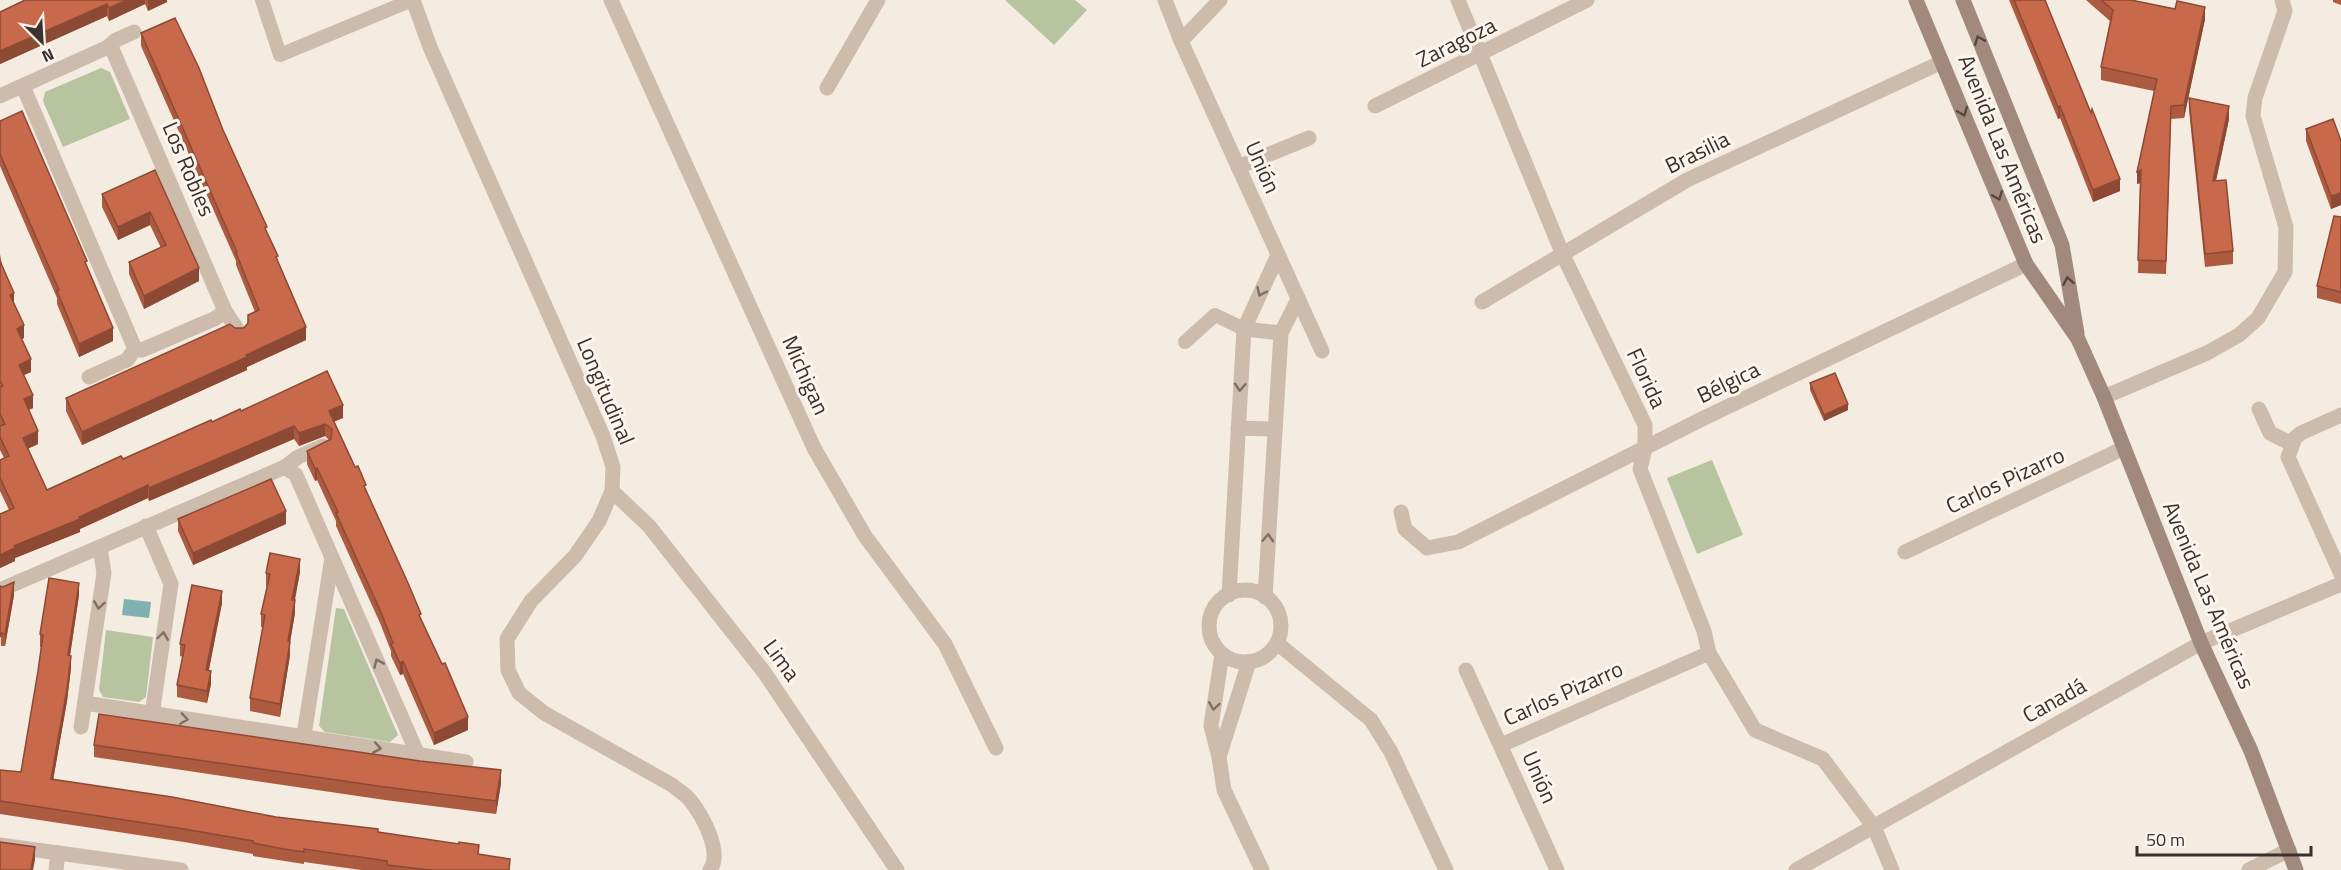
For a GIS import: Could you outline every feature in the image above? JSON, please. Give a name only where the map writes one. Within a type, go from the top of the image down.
[{"type":"street","name":"Longitudinal","points":[[413,0],[430,47],[603,436],[614,467],[612,490],[599,521],[575,556],[531,601],[507,639],[508,670],[519,693],[543,713],[672,785],[689,799],[702,818],[713,842],[713,866],[710,870]]},
{"type":"street","name":"Michigan","points":[[611,0],[814,448],[865,536],[945,644],[996,748]]},
{"type":"street","points":[[827,88],[878,0]]},
{"type":"street","name":"Unión","points":[[1165,0],[1180,41],[1322,351]]},
{"type":"street","points":[[1180,41],[1221,0]]},
{"type":"street","name":"Florida","points":[[1458,0],[1563,255],[1645,425],[1646,449],[1640,469],[1704,631],[1709,653],[1755,730],[1823,759],[1874,826],[1892,870]]},
{"type":"street","name":"Zaragoza","points":[[1375,106],[1587,0]]},
{"type":"street","name":"Avenida Las Américas","points":[[1916,0],[2026,264],[2078,339],[2104,397],[2201,643],[2251,751],[2296,870]]},
{"type":"street","name":"Avenida Las Américas","points":[[1963,0],[2062,245],[2078,339]]},
{"type":"street","points":[[2104,397],[2207,353],[2239,335],[2258,318],[2285,272],[2286,227],[2253,116],[2255,98],[2285,11],[2282,0]]},
{"type":"street","points":[[0,96],[108,47],[116,40],[134,32]]},
{"type":"street","name":"Los Robles","points":[[108,47],[113,51],[225,311],[239,332]]},
{"type":"street","name":"Brasilia","points":[[1482,302],[1687,180],[1942,62]]},
{"type":"street","points":[[23,86],[135,349]]},
{"type":"street","points":[[1238,167],[1309,138]]},
{"type":"street","points":[[1229,595],[1244,329],[1278,255]]},
{"type":"street","name":"Bélgica","points":[[1401,512],[1406,529],[1427,548],[1458,542],[1702,419],[2026,264]]},
{"type":"street","points":[[1265,597],[1281,333],[1298,299]]},
{"type":"street","points":[[135,349],[142,350],[216,318],[225,311]]},
{"type":"street","points":[[1244,329],[1281,333]]},
{"type":"street","points":[[89,377],[127,360],[135,349]]},
{"type":"street","points":[[2259,409],[2270,433],[2292,444]]},
{"type":"street","points":[[2341,415],[2301,433],[2292,444],[2288,457],[2341,574]]},
{"type":"street","points":[[1238,428],[1275,429]]},
{"type":"street","points":[[0,590],[285,467],[298,457],[323,446]]},
{"type":"street","name":"Carlos Pizarro","points":[[1905,552],[2124,448]]},
{"type":"street","points":[[285,467],[296,475],[418,755]]},
{"type":"street","name":"Lima","points":[[612,490],[649,526],[764,672],[897,870]]},
{"type":"street","points":[[146,526],[171,584],[152,715]]},
{"type":"street","points":[[81,727],[104,573],[100,547]]},
{"type":"street","points":[[304,735],[332,558]]},
{"type":"street","name":"Canadá","points":[[1796,870],[2201,643],[2341,584]]},
{"type":"street","points":[[1238,590],[1258,592],[1265,597],[1275,604],[1281,623],[1276,643],[1265,656],[1249,662],[1234,660],[1222,654],[1210,637],[1210,617],[1220,599],[1238,590]]},
{"type":"street","points":[[1276,643],[1371,720],[1390,752],[1446,870]]},
{"type":"street","name":"Carlos Pizarro","points":[[1501,746],[1709,653]]},
{"type":"street","points":[[1222,654],[1211,726],[1224,790],[1262,870]]},
{"type":"street","points":[[1219,757],[1249,662]]},
{"type":"street","name":"Unión","points":[[1466,670],[1557,870]]},
{"type":"street","points":[[85,703],[152,715],[304,735],[466,762]]},
{"type":"street","points":[[0,845],[181,870]]},
{"type":"street","points":[[2249,870],[2289,850]]},
{"type":"street","points":[[56,870],[58,853]]},
{"type":"lane","points":[[262,0],[280,55],[413,0]]},
{"type":"lane","points":[[1185,342],[1215,315],[1244,329]]},
{"type":"green space","points":[[1005,0],[1075,0],[1087,10],[1054,45]]},
{"type":"green space","points":[[101,68],[110,72],[130,119],[63,147],[43,101],[45,92]]},
{"type":"green space","points":[[1712,460],[1743,535],[1697,554],[1667,478]]},
{"type":"green space","points":[[336,608],[344,609],[398,735],[390,742],[325,732],[319,726]]},
{"type":"green space","points":[[106,630],[153,637],[146,697],[139,702],[103,697],[99,690]]},
{"type":"water","points":[[124,599],[151,602],[149,618],[122,615]]},
{"type":"building","points":[[25,0],[127,0],[109,8],[107,4],[0,51],[0,12]]},
{"type":"building","points":[[2014,0],[2045,0],[2120,179],[2093,190]]},
{"type":"building","points":[[2101,0],[2131,0],[2175,9],[2177,1],[2205,7],[2184,105],[2171,106],[2166,261],[2138,260],[2141,170],[2137,172],[2157,79],[2101,67],[2113,10]]},
{"type":"building","points":[[175,18],[199,68],[223,130],[267,227],[265,228],[278,256],[276,257],[306,327],[246,355],[247,357],[82,432],[66,398],[230,324],[235,328],[244,328],[248,323],[248,315],[259,310],[237,252],[141,33]]},
{"type":"building","points":[[2189,98],[2229,106],[2213,181],[2226,180],[2233,251],[2205,254]]},
{"type":"building","points":[[22,111],[87,261],[85,262],[113,328],[79,344],[57,291],[59,290],[0,154],[0,121]]},
{"type":"building","points":[[2333,119],[2341,141],[2341,193],[2331,196],[2306,129]]},
{"type":"building","points":[[155,170],[199,268],[144,296],[129,262],[166,245],[150,212],[118,227],[102,194]]},
{"type":"building","points":[[2334,216],[2341,217],[2341,292],[2317,286]]},
{"type":"building","points":[[0,261],[14,293],[10,295],[24,325],[17,329],[31,359],[19,365],[33,395],[24,399],[38,431],[23,438],[47,490],[121,456],[123,459],[211,420],[212,422],[240,409],[241,411],[327,371],[343,405],[329,411],[355,467],[358,466],[366,485],[364,486],[421,614],[419,615],[442,664],[445,663],[468,717],[434,733],[403,661],[400,663],[391,644],[393,643],[380,610],[336,513],[338,512],[307,451],[331,439],[332,429],[325,424],[299,433],[294,426],[149,488],[148,485],[79,517],[80,519],[14,546],[15,548],[0,555],[0,514],[14,508],[0,478],[0,460],[9,456],[0,437],[0,426],[5,424],[0,414],[0,387],[3,386],[0,381]]},
{"type":"building","points":[[1835,373],[1848,404],[1824,415],[1810,383]]},
{"type":"building","points":[[271,479],[286,511],[193,553],[178,519]]},
{"type":"building","points":[[270,553],[300,559],[292,600],[295,600],[280,704],[250,698],[265,615],[261,614],[270,574],[266,573]]},
{"type":"building","points":[[49,578],[79,583],[68,655],[71,656],[67,689],[51,779],[172,797],[276,817],[378,829],[378,832],[479,845],[478,854],[510,859],[509,870],[430,870],[387,865],[387,861],[304,849],[304,852],[284,849],[184,829],[0,801],[0,770],[21,772],[38,671],[43,635],[40,634]]},
{"type":"building","points":[[14,582],[5,634],[1,633],[0,637],[0,586]]},
{"type":"building","points":[[192,585],[222,591],[206,670],[211,671],[207,691],[177,685],[185,645],[180,644]]},
{"type":"building","points":[[99,714],[420,761],[501,770],[496,801],[94,745]]},
{"type":"building","points":[[0,842],[35,847],[31,870],[0,870]]}]
